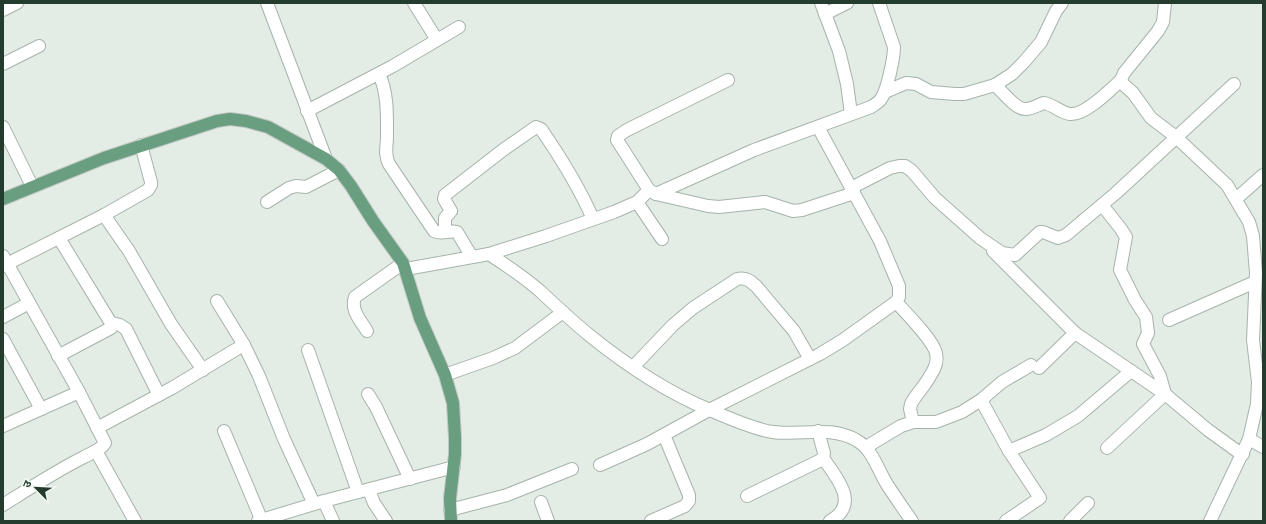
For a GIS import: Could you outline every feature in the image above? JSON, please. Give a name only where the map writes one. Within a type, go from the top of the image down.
[{"type":"main road","points":[[3,199],[104,158],[217,121],[230,119],[246,121],[268,128],[326,159],[339,170],[352,186],[373,221],[405,266],[420,318],[445,375],[453,403],[455,419],[455,449],[450,516]]},
{"type":"street","points":[[3,10],[17,3]]},
{"type":"street","points":[[267,3],[326,159]]},
{"type":"street","points":[[414,3],[437,40]]},
{"type":"street","points":[[847,3],[823,9],[839,51],[847,84],[851,114]]},
{"type":"street","points":[[367,331],[355,312],[353,304],[355,297],[405,266],[489,254],[546,236],[636,202],[652,192],[754,150],[871,107],[881,100],[885,92],[894,54],[894,47],[879,3]]},
{"type":"street","points":[[885,92],[906,83],[916,84],[931,92],[955,94],[964,94],[995,85],[1012,74],[1041,42],[1056,11],[1062,3]]},
{"type":"street","points":[[995,85],[1016,106],[1022,109],[1027,109],[1044,103],[1071,114],[1078,113],[1097,101],[1121,80],[1124,73],[1158,31],[1163,22],[1165,3]]},
{"type":"street","points":[[307,111],[379,74],[459,27]]},
{"type":"street","points":[[3,64],[39,46]]},
{"type":"street","points":[[379,74],[385,90],[386,159],[434,231],[438,233],[453,231],[458,233],[472,256]]},
{"type":"street","points":[[728,80],[627,130],[618,136],[617,140],[652,192],[708,206],[765,202],[793,211],[802,210],[853,190],[890,168],[905,166],[912,171],[935,198],[980,238],[1075,333],[1165,394],[1208,430],[1243,454]]},
{"type":"street","points":[[1121,80],[1133,93],[1151,118],[1176,137],[1227,185],[1249,222],[1253,236],[1258,275],[1253,340],[1258,382],[1257,404],[1249,439],[1243,454],[1210,521]]},
{"type":"street","points":[[980,238],[1002,253],[1015,255],[1040,232],[1058,238],[1066,236],[1234,84]]},
{"type":"street","points":[[3,127],[32,186]]},
{"type":"street","points":[[445,232],[445,217],[451,211],[444,199],[445,195],[503,150],[536,127],[541,129],[564,164],[583,196],[593,219]]},
{"type":"street","points":[[600,465],[647,444],[843,340],[896,302],[899,297],[899,286],[880,241],[818,127]]},
{"type":"street","points":[[3,505],[96,451],[103,446],[104,443],[79,392],[4,262],[60,238],[146,192],[150,188],[151,182],[141,146]]},
{"type":"street","points":[[267,202],[289,188],[296,186],[306,187],[339,170]]},
{"type":"street","points":[[1236,198],[1263,175]]},
{"type":"street","points":[[636,202],[662,239]]},
{"type":"street","points":[[1102,205],[1121,228],[1126,237],[1120,270],[1135,300],[1146,317],[1148,333],[1143,344],[1160,376],[1165,394]]},
{"type":"street","points":[[104,214],[129,252],[171,324],[203,370]]},
{"type":"street","points":[[60,238],[112,323],[120,325],[126,329],[159,395]]},
{"type":"street","points":[[489,254],[506,265],[538,290],[589,336],[662,386],[709,410],[772,432],[786,433],[818,431],[855,439],[866,446],[888,486],[912,521]]},
{"type":"street","points":[[1169,320],[1258,275]]},
{"type":"street","points":[[633,367],[673,325],[693,308],[737,279],[742,278],[749,280],[756,286],[794,331],[810,358]]},
{"type":"street","points":[[217,301],[244,346],[259,376],[284,439],[319,503],[333,521]]},
{"type":"street","points":[[896,302],[935,348],[936,354],[935,366],[930,377],[911,404],[910,409],[913,422]]},
{"type":"street","points":[[3,317],[29,303]]},
{"type":"street","points":[[445,375],[493,358],[515,348],[563,312]]},
{"type":"street","points":[[58,356],[111,328],[112,323]]},
{"type":"street","points":[[866,446],[901,426],[913,422],[936,422],[962,412],[981,400],[1002,382],[1035,366],[1075,333]]},
{"type":"street","points":[[3,339],[41,409]]},
{"type":"street","points":[[97,428],[159,395],[244,346]]},
{"type":"street","points":[[308,350],[364,491],[386,521]]},
{"type":"street","points":[[1009,451],[1046,435],[1078,416],[1132,371]]},
{"type":"street","points":[[3,426],[79,392]]},
{"type":"street","points":[[368,394],[376,407],[410,479]]},
{"type":"street","points":[[1107,448],[1165,394]]},
{"type":"street","points":[[981,400],[1009,451],[1040,498],[1006,521]]},
{"type":"street","points":[[224,431],[260,521],[319,503],[454,467]]},
{"type":"street","points":[[818,431],[824,453],[823,458],[843,488],[845,497],[845,502],[839,513],[830,521]]},
{"type":"street","points":[[651,521],[685,506],[689,501],[689,495],[664,435]]},
{"type":"street","points":[[1249,439],[1263,447]]},
{"type":"street","points":[[96,451],[135,521]]},
{"type":"street","points":[[747,496],[823,458]]},
{"type":"street","points":[[450,516],[572,469]]},
{"type":"street","points":[[540,502],[548,521]]},
{"type":"street","points":[[1070,521],[1088,503]]}]
